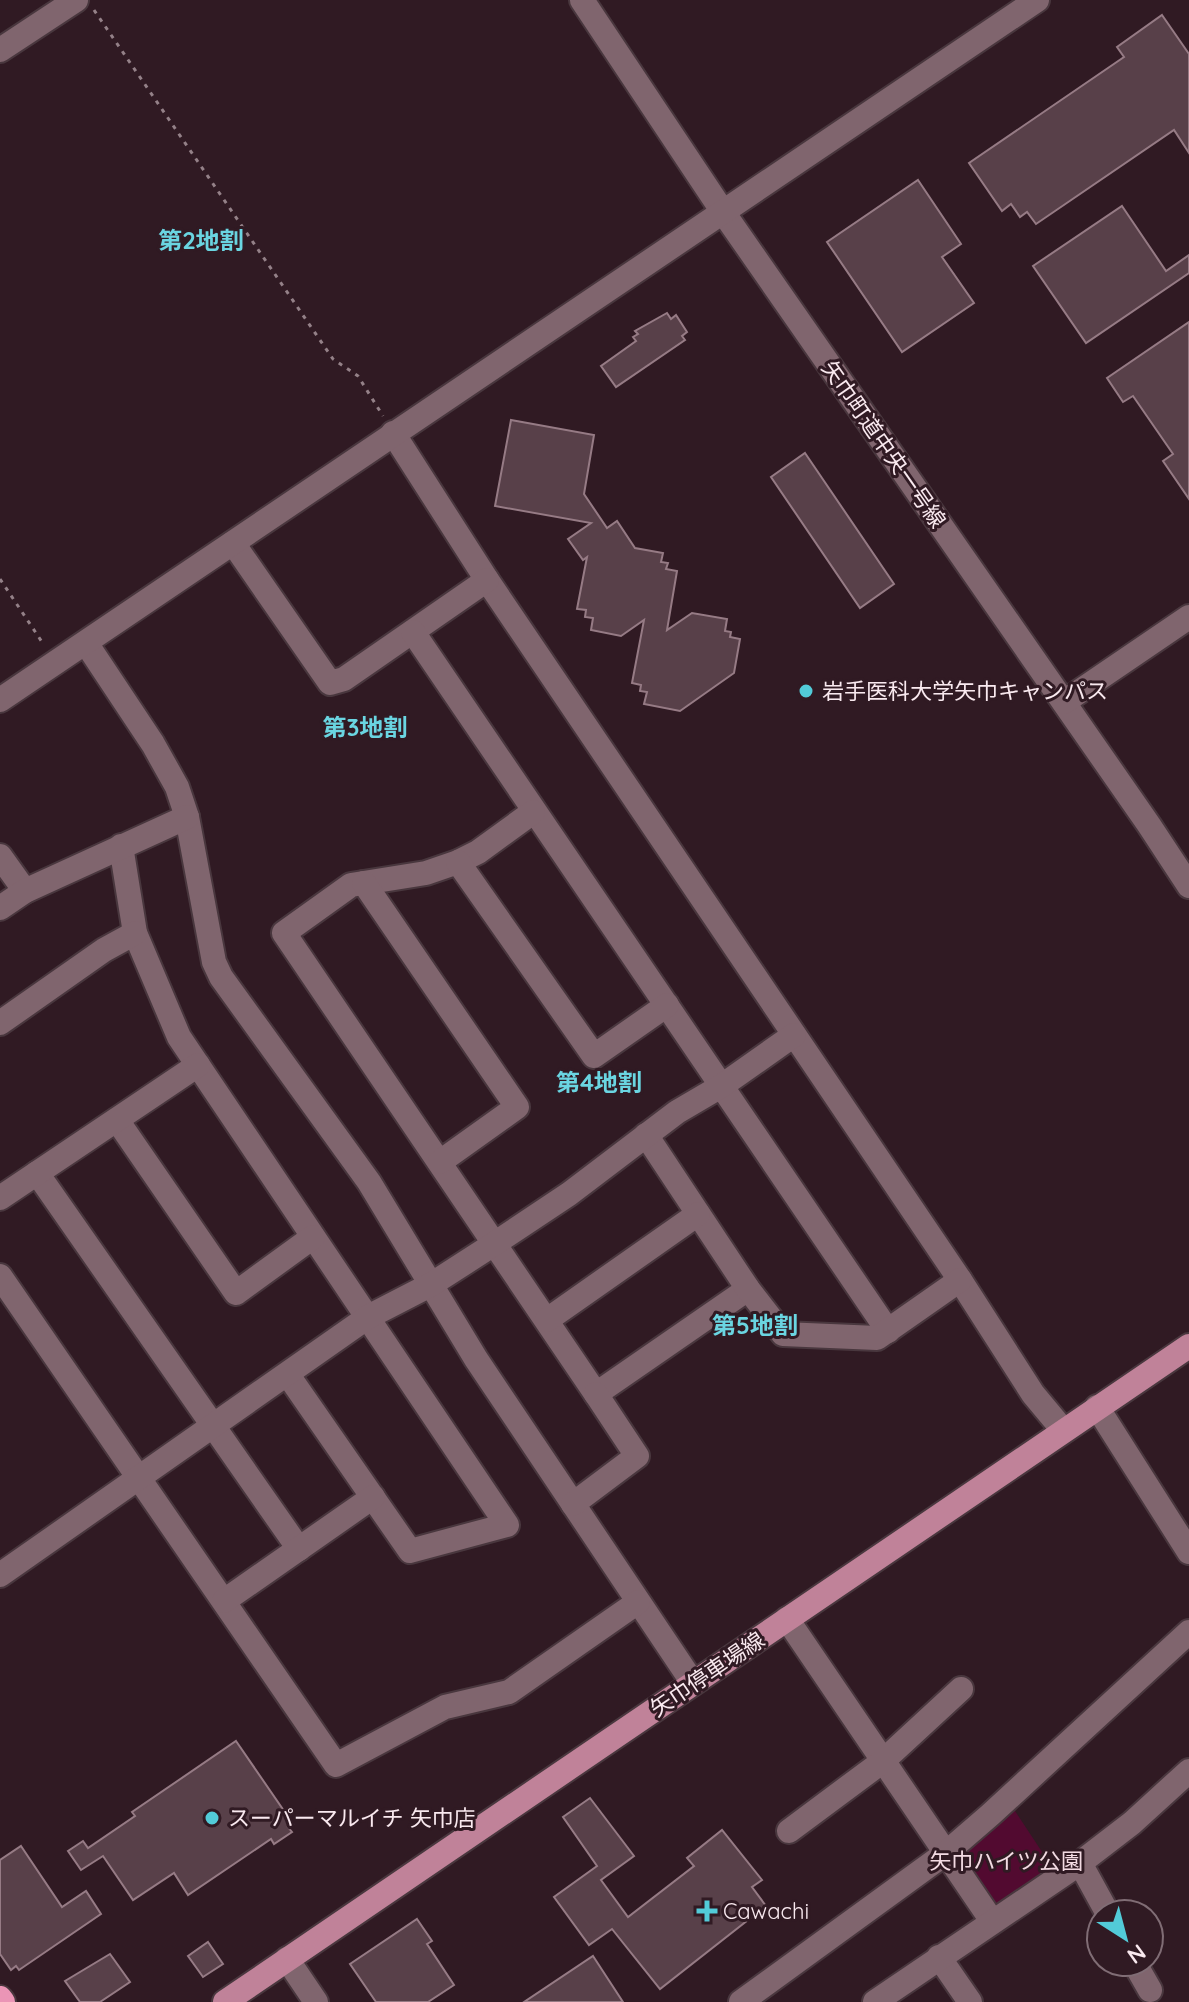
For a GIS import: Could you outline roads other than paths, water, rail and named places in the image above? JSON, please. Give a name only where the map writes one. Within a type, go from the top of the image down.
[{"type":"main road","name":"矢巾停車場線","points":[[225,2002],[1189,1346]]},
{"type":"street","points":[[0,50],[76,0]]},
{"type":"street","name":"矢巾町道中央一号線","points":[[582,0],[723,212],[1189,886]]},
{"type":"street","points":[[0,700],[1037,0]]},
{"type":"street","points":[[393,433],[487,580],[960,1280],[1033,1394],[1063,1430]]},
{"type":"street","points":[[233,543],[330,683],[344,679],[487,580]]},
{"type":"street","points":[[1064,702],[1189,617]]},
{"type":"street","points":[[413,632],[888,1331]]},
{"type":"street","points":[[86,643],[153,744],[177,787],[187,817],[214,962],[221,977],[369,1182],[476,1359],[693,1683]]},
{"type":"street","points":[[533,812],[478,852],[458,862],[426,873],[351,885],[284,933],[637,1456],[573,1504]]},
{"type":"street","points":[[0,908],[25,891],[187,817]]},
{"type":"street","points":[[121,846],[135,933],[179,1037],[507,1525],[410,1551],[288,1375]]},
{"type":"street","points":[[0,856],[25,891]]},
{"type":"street","points":[[458,862],[594,1056],[667,1005]]},
{"type":"street","points":[[364,883],[517,1107],[440,1162]]},
{"type":"street","points":[[0,1023],[104,950],[135,933]]},
{"type":"street","points":[[0,1575],[368,1317],[432,1284],[494,1244],[569,1194],[677,1112],[723,1085],[794,1035]]},
{"type":"street","points":[[0,1198],[198,1065]]},
{"type":"street","points":[[117,1120],[236,1293],[313,1237]]},
{"type":"street","points":[[646,1135],[748,1289],[783,1334],[877,1338],[960,1280]]},
{"type":"street","points":[[37,1173],[299,1549]]},
{"type":"street","points":[[547,1320],[698,1214]]},
{"type":"street","points":[[0,1276],[336,1765],[445,1707],[509,1692],[638,1602]]},
{"type":"street","points":[[596,1394],[748,1289]]},
{"type":"street","points":[[1097,1407],[1189,1552]]},
{"type":"street","points":[[224,1601],[373,1497]]},
{"type":"street","points":[[787,1619],[992,1921]]},
{"type":"street","points":[[741,2002],[946,1853],[1189,1632]]},
{"type":"street","points":[[789,1831],[883,1761],[961,1689]]},
{"type":"street","points":[[875,2002],[1080,1863],[1132,1823],[1189,1771]]},
{"type":"street","points":[[1080,1863],[1099,1898]]},
{"type":"street","points":[[939,1957],[970,2002]]},
{"type":"street","points":[[287,1959],[316,2002]]},
{"type":"street","points":[[1143,1978],[1150,1990]]},
{"type":"place","name":"岩手医科大学矢巾キャンパス","points":[[806,691]]},
{"type":"place","name":"スーパーマルイチ 矢巾店","points":[[212,1818]]},
{"type":"place","name":"Cawachi","points":[[707,1911]]},
{"type":"district","name":"第2地割","points":[[201,241]]},
{"type":"district","name":"第3地割","points":[[365,728]]},
{"type":"district","name":"第4地割","points":[[599,1083]]},
{"type":"district","name":"第5地割","points":[[755,1326]]},
{"type":"park label","name":"矢巾ハイツ公園","points":[[1006,1861]]}]
